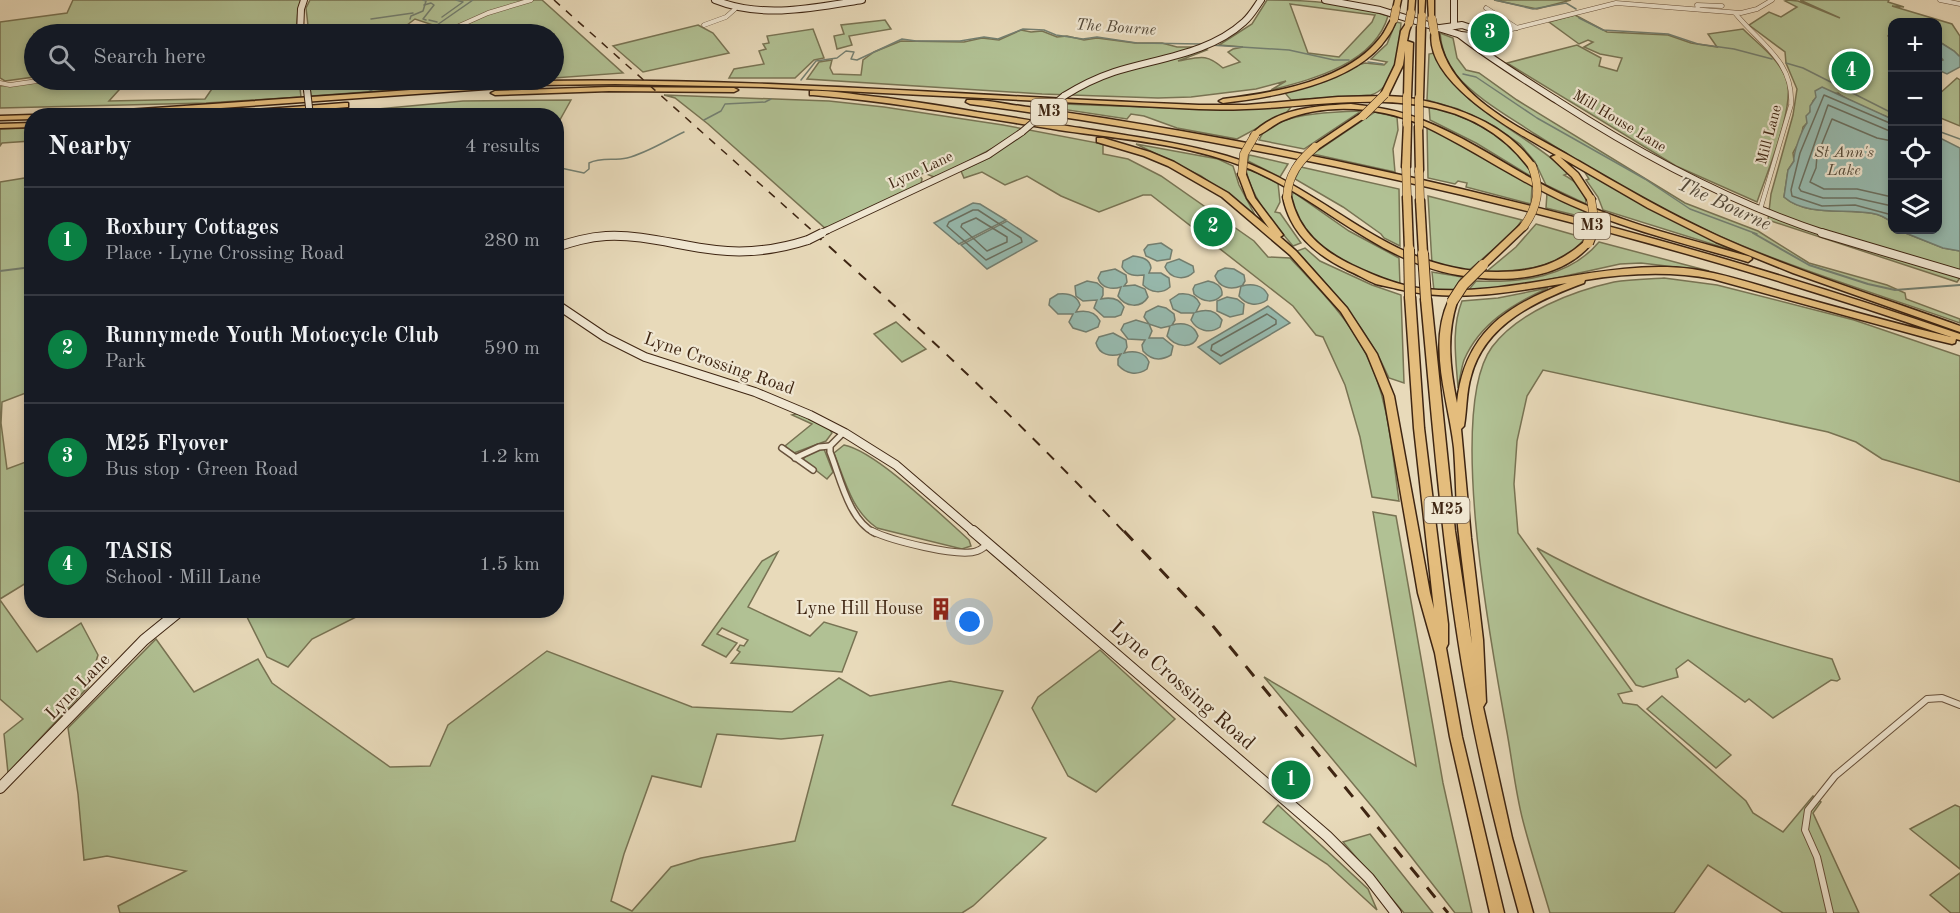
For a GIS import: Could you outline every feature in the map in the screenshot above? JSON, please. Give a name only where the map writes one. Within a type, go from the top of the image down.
[{"type":"highway","points":[[1172,105],[1247,98],[1325,78],[1365,56],[1389,31],[1398,0]]},
{"type":"highway","name":"M25","points":[[1412,0],[1409,23],[1406,167],[1410,297],[1419,428],[1442,624],[1442,653],[1458,749],[1497,913]]},
{"type":"highway","name":"M25","points":[[1422,0],[1419,98],[1420,200],[1426,299],[1442,471],[1469,672],[1497,806],[1526,913]]},
{"type":"highway","points":[[1431,0],[1432,19],[1437,29],[1437,50],[1449,73],[1496,116],[1539,143],[1719,240],[1819,280]]},
{"type":"highway","points":[[1409,23],[1405,31],[1399,64],[1385,94],[1363,116],[1315,147],[1293,170],[1288,181],[1287,197],[1291,214],[1298,228],[1328,256],[1363,276],[1400,288],[1437,294],[1468,295],[1638,269],[1693,273],[1957,341]]},
{"type":"highway","name":"M3","points":[[564,82],[758,83],[879,91],[1058,113],[1164,130],[1287,153],[1442,187],[1708,258],[1957,341]]},
{"type":"highway","name":"M3","points":[[308,108],[508,93],[684,89],[804,92],[974,109],[1189,141],[1456,196],[1672,254],[1957,341]]},
{"type":"highway","name":"M3","points":[[183,108],[440,90]]},
{"type":"highway","points":[[879,91],[1239,107],[1365,98],[1413,101],[1454,111],[1493,129],[1519,150],[1532,166],[1538,183],[1539,199],[1533,214],[1524,226],[1467,280],[1452,302],[1447,321],[1449,385],[1457,435],[1461,496],[1480,672],[1480,720]]},
{"type":"highway","points":[[804,92],[1082,136],[1147,154],[1210,185],[1293,253]]},
{"type":"highway","points":[[906,102],[1162,144],[1222,157],[1280,180],[1384,247],[1417,261],[1453,271],[1488,276],[1532,273],[1556,266],[1572,258],[1588,243],[1595,224],[1591,199],[1575,175],[1539,143]]},
{"type":"highway","points":[[1442,653],[1424,593],[1395,422],[1382,375],[1372,354],[1344,310],[1293,253],[1251,198],[1242,174],[1244,154],[1255,135],[1280,119],[1318,109],[1363,108],[1402,115],[1446,132],[1532,182],[1587,209],[1819,280],[1960,328]]},
{"type":"highway","points":[[0,118],[24,117]]},
{"type":"highway","points":[[0,126],[24,125]]},
{"type":"highway","points":[[1457,435],[1467,373],[1480,345],[1490,332],[1501,321],[1526,304],[1600,274]]},
{"type":"street","points":[[300,24],[304,0]]},
{"type":"street","points":[[463,24],[488,13],[531,0]]},
{"type":"street","points":[[715,0],[735,9],[767,11],[862,0]]},
{"type":"street","name":"Lyne Lane","points":[[564,244],[583,238],[615,234],[648,237],[737,252],[776,250],[808,240],[988,155],[1022,132],[1064,96],[1105,74],[1210,44],[1229,35],[1244,24],[1261,0]]},
{"type":"street","points":[[1325,0],[1380,10],[1437,29],[1473,32],[1517,28],[1603,5],[1628,2],[1735,13],[1757,9],[1770,1]]},
{"type":"street","points":[[1454,0],[1455,30]]},
{"type":"street","points":[[1762,0],[1770,1]]},
{"type":"street","points":[[1940,0],[1960,4]]},
{"type":"street","points":[[1698,9],[1697,5],[1722,6]]},
{"type":"street","points":[[1486,8],[1517,28]]},
{"type":"street","points":[[704,25],[726,17],[735,9]]},
{"type":"street","points":[[1455,12],[1464,25],[1473,32]]},
{"type":"street","name":"Mill Lane","points":[[1735,13],[1776,57],[1787,73],[1793,88],[1791,105],[1760,210]]},
{"type":"street","points":[[1455,30],[1464,25]]},
{"type":"street","name":"Mill House Lane","points":[[1455,30],[1496,61],[1649,157],[1699,183],[1760,210],[1824,234],[1960,274]]},
{"type":"street","points":[[1472,44],[1473,32]]},
{"type":"street","points":[[0,83],[10,85],[24,83]]},
{"type":"street","points":[[307,90],[309,108]]},
{"type":"street","name":"Lyne Crossing Road","points":[[564,310],[602,336],[637,354],[753,391],[795,408],[844,432],[896,465],[1328,836],[1369,878],[1396,913]]},
{"type":"street","points":[[795,458],[819,447],[830,446],[844,432]]},
{"type":"street","points":[[830,446],[831,455],[854,512],[869,530],[891,540],[963,553],[980,551],[989,544]]},
{"type":"street","points":[[782,448],[813,470]]},
{"type":"street","name":"Lyne Lane","points":[[0,788],[100,688],[144,640],[171,618]]},
{"type":"street","points":[[1830,913],[1817,857],[1805,830],[1808,810],[1836,776],[1927,699],[1942,699],[1960,705]]},
{"type":"green space","points":[[73,0],[301,0],[297,24],[24,24],[24,78],[5,81],[0,78],[0,22],[67,13]]},
{"type":"green space","points":[[310,0],[542,0],[623,73],[564,77],[564,24],[430,24],[415,19],[408,24],[308,24],[306,8]]},
{"type":"green space","points":[[1267,0],[1329,3],[1388,16],[1381,33],[1356,58],[1305,81],[1271,90],[1286,81],[1256,89],[1191,97],[1158,98],[1042,94],[807,79],[819,62],[832,60],[830,68],[833,74],[861,75],[863,60],[874,52],[901,41],[964,42],[982,38],[999,40],[1021,30],[1042,31],[1057,37],[1067,36],[1084,40],[1097,38],[1135,43],[1162,43],[1177,47],[1201,47],[1207,50],[1178,61],[1202,57],[1212,60],[1223,68],[1240,62],[1228,52],[1243,47],[1219,45],[1252,24]],"holes":[[[1290,4],[1375,15],[1372,22],[1339,57],[1308,53]]]},
{"type":"green space","points":[[1494,0],[1571,0],[1537,9]]},
{"type":"green space","points":[[1800,0],[1889,0],[1888,2],[1904,7],[1892,6],[1932,18],[1888,18],[1888,117],[1838,93],[1817,97],[1813,101],[1807,123],[1803,127],[1801,138],[1793,153],[1794,161],[1788,170],[1784,197],[1796,205],[1810,209],[1870,213],[1882,216],[1888,220],[1888,234],[1908,234],[1943,248],[1960,251],[1960,278],[1957,282],[1768,220],[1771,194],[1793,115],[1797,89],[1786,63],[1785,52],[1749,25],[1769,12],[1781,17],[1797,7],[1785,1],[1798,1],[1840,18]]},
{"type":"green space","points":[[1575,15],[1607,32],[1668,35],[1691,43],[1717,47],[1708,34],[1743,29],[1767,52],[1778,64],[1786,78],[1787,104],[1779,139],[1757,202],[1676,166],[1507,63],[1577,45],[1601,58],[1599,66],[1617,71],[1622,58],[1600,54],[1584,47],[1593,42],[1588,40],[1579,44],[1549,22]]},
{"type":"green space","points":[[885,20],[891,29],[849,36],[852,45],[837,49],[834,36],[844,34],[841,25]]},
{"type":"green space","points":[[1942,21],[1952,24],[1960,36],[1960,57],[1942,44]]},
{"type":"green space","points":[[1396,22],[1401,23],[1395,65],[1380,91],[1371,95],[1291,100],[1285,93],[1323,82],[1365,63],[1384,65],[1387,62],[1371,59],[1387,44]]},
{"type":"green space","points":[[698,25],[713,33],[729,53],[643,72],[613,46]]},
{"type":"green space","points":[[813,29],[824,58],[814,60],[795,78],[729,78],[734,69],[764,64],[759,51],[766,49],[763,44],[769,43],[767,36]]},
{"type":"green space","points":[[1440,33],[1453,38],[1457,58],[1466,70],[1479,73],[1517,100],[1685,203],[1758,231],[1809,263],[1887,285],[1905,293],[1906,299],[1960,319],[1960,323],[1765,255],[1687,221],[1634,194],[1535,134],[1473,91],[1449,65]]},
{"type":"green space","points":[[1434,53],[1445,73],[1476,105],[1552,158],[1569,173],[1564,175],[1582,190],[1586,204],[1546,185],[1535,162],[1520,144],[1494,126],[1458,109],[1427,100],[1429,54]]},
{"type":"green space","points":[[1957,78],[1960,80],[1960,126],[1942,119],[1942,91]]},
{"type":"green space","points":[[24,83],[24,90],[119,90],[109,101],[205,99],[211,90],[300,90],[301,97],[206,103],[0,108],[0,86]]},
{"type":"green space","points":[[310,90],[394,90],[311,96]]},
{"type":"green space","points":[[664,95],[829,101],[1003,125],[1103,144],[1103,154],[1128,159],[1161,176],[1254,241],[1268,257],[1290,258],[1331,303],[1358,339],[1373,369],[1384,406],[1399,501],[1372,497],[1360,437],[1345,385],[1323,337],[1316,335],[1293,306],[1151,195],[1143,195],[1099,212],[1061,196],[1027,176],[1005,185],[982,172],[964,178],[961,171],[991,157],[1003,143],[934,177],[924,173],[919,175],[922,179],[921,184],[826,229],[708,124],[675,98]]},
{"type":"green space","points":[[571,100],[564,112],[564,108],[389,108],[463,101]]},
{"type":"green space","points":[[1063,104],[1227,110],[1291,107],[1287,112],[1237,139],[1177,128],[1144,116],[1131,114],[1127,119],[1061,109]]},
{"type":"green space","points":[[1429,106],[1473,122],[1504,141],[1527,164],[1532,177],[1476,143],[1430,120]]},
{"type":"green space","points":[[1361,111],[1304,149],[1259,140],[1265,131],[1289,119],[1320,113]]},
{"type":"green space","points":[[1375,112],[1397,117],[1398,130],[1393,149],[1395,172],[1313,154]]},
{"type":"green space","points":[[1427,125],[1532,185],[1531,204],[1466,187],[1467,183],[1458,181],[1455,184],[1428,178]]},
{"type":"green space","points":[[24,128],[24,141],[2,143],[0,146],[0,129]]},
{"type":"green space","points":[[1136,144],[1218,159],[1233,166],[1239,185],[1255,215],[1201,176]]},
{"type":"green space","points":[[1249,155],[1288,164],[1280,177],[1248,161]]},
{"type":"green space","points":[[1301,167],[1399,189],[1400,246],[1384,238],[1343,207],[1295,179]]},
{"type":"green space","points":[[1246,170],[1251,170],[1278,183],[1280,202],[1275,212],[1280,213],[1301,243],[1293,246],[1271,220],[1253,191]]},
{"type":"green space","points":[[1584,171],[1731,250],[1603,210],[1598,197],[1586,180],[1589,179]]},
{"type":"green space","points":[[24,178],[24,394],[2,402],[1,423],[7,469],[24,463],[24,584],[0,599],[0,182]]},
{"type":"green space","points":[[1293,192],[1349,231],[1399,258],[1400,285],[1360,271],[1338,258],[1314,239],[1296,216],[1292,204]]},
{"type":"green space","points":[[1547,193],[1589,213],[1591,219],[1546,208]]},
{"type":"green space","points":[[1428,196],[1522,220],[1512,234],[1468,271],[1432,264]]},
{"type":"green space","points":[[1536,224],[1585,238],[1576,248],[1553,262],[1527,269],[1486,272],[1516,247]]},
{"type":"green space","points":[[1599,242],[1709,271],[1641,263],[1620,264],[1511,288],[1466,293],[1476,281],[1510,281],[1543,276],[1558,271],[1573,264]]},
{"type":"green space","points":[[1305,248],[1320,261],[1372,285],[1401,295],[1404,383],[1389,378],[1360,326],[1297,251]]},
{"type":"green space","points":[[1432,272],[1462,277],[1452,292],[1434,291]]},
{"type":"green space","points":[[1664,278],[1717,285],[1854,320],[1960,356],[1960,482],[1882,459],[1856,442],[1828,432],[1543,370],[1527,396],[1517,441],[1514,484],[1518,533],[1632,691],[1618,694],[1623,703],[1637,705],[1746,801],[1753,813],[1783,832],[1813,796],[1821,802],[1813,813],[1859,913],[1783,913],[1708,865],[1674,913],[1550,913],[1518,798],[1483,589],[1476,531],[1473,474],[1473,422],[1479,378],[1492,347],[1516,323],[1531,313],[1564,297],[1598,286],[1626,280]]},
{"type":"green space","points":[[1548,288],[1510,308],[1479,335],[1464,360],[1458,388],[1455,333],[1462,301],[1498,298]]},
{"type":"green space","points":[[896,322],[926,349],[902,362],[874,334]]},
{"type":"green space","points":[[799,413],[829,428],[832,433],[826,441],[794,453],[785,446],[812,424],[792,415]]},
{"type":"green space","points":[[844,445],[873,459],[890,471],[969,540],[971,546],[962,549],[877,528],[868,521],[855,504],[834,453]]},
{"type":"green space","points":[[824,449],[833,472],[827,479],[803,460],[806,455]]},
{"type":"green space","points":[[1373,512],[1396,516],[1443,783],[1472,913],[1455,913],[1374,809],[1264,677],[1416,766]]},
{"type":"green space","points":[[1537,548],[1608,583],[1681,612],[1832,659],[1840,679],[1831,680],[1773,718],[1749,699],[1745,702],[1688,660],[1676,669],[1678,677],[1643,687],[1636,685]]},
{"type":"green space","points":[[778,552],[748,607],[810,636],[824,622],[857,632],[842,672],[731,663],[740,652],[737,650],[740,645],[744,646],[748,640],[722,628],[717,634],[737,643],[726,657],[702,645],[762,561]]},
{"type":"green space","points":[[0,600],[37,652],[81,623],[98,655],[88,687],[8,773],[4,734],[23,719],[0,699]]},
{"type":"green space","points":[[248,618],[354,618],[312,639],[288,667],[267,657]]},
{"type":"green space","points":[[156,639],[194,692],[258,659],[272,683],[390,767],[430,766],[448,725],[547,651],[692,707],[792,712],[839,678],[870,696],[950,681],[1003,691],[952,805],[1046,838],[973,906],[962,913],[120,913],[118,906],[186,871],[107,856],[84,860],[78,794],[68,728]],"holes":[[[717,734],[781,739],[823,735],[795,841],[701,858],[671,867],[632,911],[611,901],[624,854],[652,776],[701,787]]]},
{"type":"green space","points":[[1100,650],[1175,719],[1096,792],[1068,776],[1032,708],[1038,697]]},
{"type":"green space","points":[[1662,696],[1731,755],[1716,768],[1647,709]]},
{"type":"green space","points":[[1278,805],[1368,889],[1377,910],[1327,864],[1263,822]]},
{"type":"green space","points":[[1955,805],[1960,807],[1960,869],[1910,829]]},
{"type":"green space","points":[[1370,834],[1433,913],[1404,913],[1343,842]]},
{"type":"green space","points":[[1960,873],[1960,913],[1951,913],[1930,895]]},
{"type":"water","points":[[1942,44],[1960,57],[1960,67],[1947,74],[1942,72]]},
{"type":"water","name":"St Ann's Lake","points":[[1822,87],[1888,117],[1888,220],[1870,213],[1810,209],[1796,205],[1784,197],[1788,170],[1794,161],[1798,141],[1807,123],[1806,116],[1816,97],[1815,91]]},
{"type":"water","points":[[1942,139],[1960,148],[1960,251],[1943,248],[1908,234],[1942,234]]},
{"type":"water","points":[[973,203],[980,204],[1006,220],[959,244],[934,223]]},
{"type":"water","points":[[1007,221],[1037,241],[987,269],[961,245]]},
{"type":"water","points":[[1161,243],[1172,250],[1170,259],[1157,261],[1146,256],[1144,250],[1148,245]]},
{"type":"water","points":[[1133,256],[1147,261],[1151,268],[1149,273],[1161,273],[1169,278],[1170,287],[1160,292],[1153,291],[1143,285],[1144,275],[1126,272],[1122,267],[1123,261]]},
{"type":"water","points":[[1179,259],[1193,266],[1194,272],[1182,278],[1170,274],[1165,267],[1167,263]]},
{"type":"water","points":[[1225,268],[1234,269],[1244,275],[1245,281],[1242,286],[1253,285],[1263,289],[1268,295],[1267,300],[1259,304],[1248,303],[1239,296],[1241,286],[1229,288],[1219,283],[1215,276],[1218,271]]},
{"type":"water","points":[[1115,269],[1126,275],[1127,282],[1124,286],[1135,285],[1145,289],[1148,297],[1145,301],[1137,305],[1129,304],[1118,296],[1121,287],[1111,288],[1099,281],[1101,272]]},
{"type":"water","points":[[1087,281],[1097,283],[1103,288],[1101,299],[1114,299],[1122,304],[1124,307],[1121,315],[1104,317],[1094,308],[1097,300],[1083,301],[1076,296],[1075,286]]},
{"type":"water","points":[[1208,281],[1216,283],[1221,289],[1222,295],[1216,300],[1201,299],[1194,294],[1195,285]]},
{"type":"water","points":[[1058,294],[1068,294],[1074,297],[1080,305],[1076,312],[1093,313],[1100,321],[1098,327],[1086,332],[1073,328],[1069,322],[1073,314],[1058,314],[1049,305],[1050,299]]},
{"type":"water","points":[[1179,294],[1189,294],[1196,298],[1200,304],[1196,312],[1207,311],[1217,314],[1222,320],[1220,327],[1208,331],[1200,329],[1191,320],[1194,313],[1181,313],[1173,309],[1170,300]]},
{"type":"water","points":[[1227,297],[1237,299],[1244,304],[1243,314],[1230,317],[1217,311],[1217,301]]},
{"type":"water","points":[[1158,306],[1174,314],[1175,320],[1172,325],[1188,325],[1198,336],[1188,345],[1179,345],[1167,336],[1170,326],[1161,328],[1149,324],[1144,317],[1146,312]]},
{"type":"water","points":[[1268,306],[1290,323],[1220,364],[1198,347]]},
{"type":"water","points":[[1136,320],[1149,324],[1152,331],[1149,338],[1163,338],[1173,346],[1171,355],[1160,359],[1149,356],[1143,351],[1142,345],[1145,340],[1128,339],[1121,330],[1124,324]]},
{"type":"water","points":[[1113,333],[1126,340],[1127,347],[1124,353],[1135,352],[1145,356],[1149,362],[1147,369],[1139,373],[1128,372],[1118,365],[1121,354],[1109,355],[1100,350],[1096,343],[1099,337]]},
{"type":"waterway","name":"The Bourne","points":[[423,0],[426,1],[425,5]]},
{"type":"waterway","name":"The Bourne","points":[[442,17],[463,2],[456,0]]},
{"type":"waterway","name":"The Bourne","points":[[438,24],[473,0]]},
{"type":"waterway","points":[[1495,0],[1533,9],[1566,3],[1576,9]]},
{"type":"waterway","points":[[425,5],[431,3],[434,5],[423,19],[426,20]]},
{"type":"waterway","name":"The Bourne","points":[[410,19],[411,16],[423,11],[425,5]]},
{"type":"waterway","points":[[371,19],[413,13]]},
{"type":"waterway","points":[[1579,18],[1603,30],[1668,34],[1698,44],[1734,49],[1772,59]]},
{"type":"waterway","points":[[429,20],[437,22]]},
{"type":"waterway","name":"The Bourne","points":[[801,80],[816,61],[837,58],[846,51],[854,52],[851,59],[857,60],[902,39],[916,41],[960,41],[984,37],[998,39],[1023,29],[1044,30],[1056,35],[1083,39],[1097,37],[1137,43],[1202,44]]},
{"type":"waterway","name":"The Bourne","points":[[1210,45],[1289,50],[1334,60],[1349,60]]},
{"type":"waterway","name":"The Bourne","points":[[1368,62],[1383,64]]},
{"type":"waterway","points":[[1786,63],[1803,68],[1888,111]]},
{"type":"waterway","name":"The Bourne","points":[[1463,74],[1476,77],[1537,118],[1645,179],[1690,209],[1757,234]]},
{"type":"waterway","name":"The Bourne","points":[[704,120],[721,111],[725,104],[765,102],[771,99]]},
{"type":"waterway","name":"The Bourne","points":[[564,169],[584,173],[589,169],[589,163],[634,156],[684,132]]},
{"type":"waterway","points":[[1942,132],[1960,139]]},
{"type":"waterway","name":"The Bourne","points":[[1753,233],[1809,265],[1868,284],[1895,290],[1960,285]]},
{"type":"waterway","points":[[0,271],[24,268]]},
{"type":"railway","points":[[554,0],[816,234]]},
{"type":"railway","points":[[814,233],[973,380],[1125,533]]},
{"type":"railway","points":[[1124,531],[1208,620],[1448,913]]},
{"type":"place","name":"M25 Flyover","points":[[1490,33]]},
{"type":"place","name":"TASIS","points":[[1851,71]]},
{"type":"place","name":"Runnymede Youth Motocycle Club","points":[[1213,227]]},
{"type":"place","name":"Lyne Hill House","points":[[941,609]]},
{"type":"place","name":"Roxbury Cottages","points":[[1291,780]]}]
